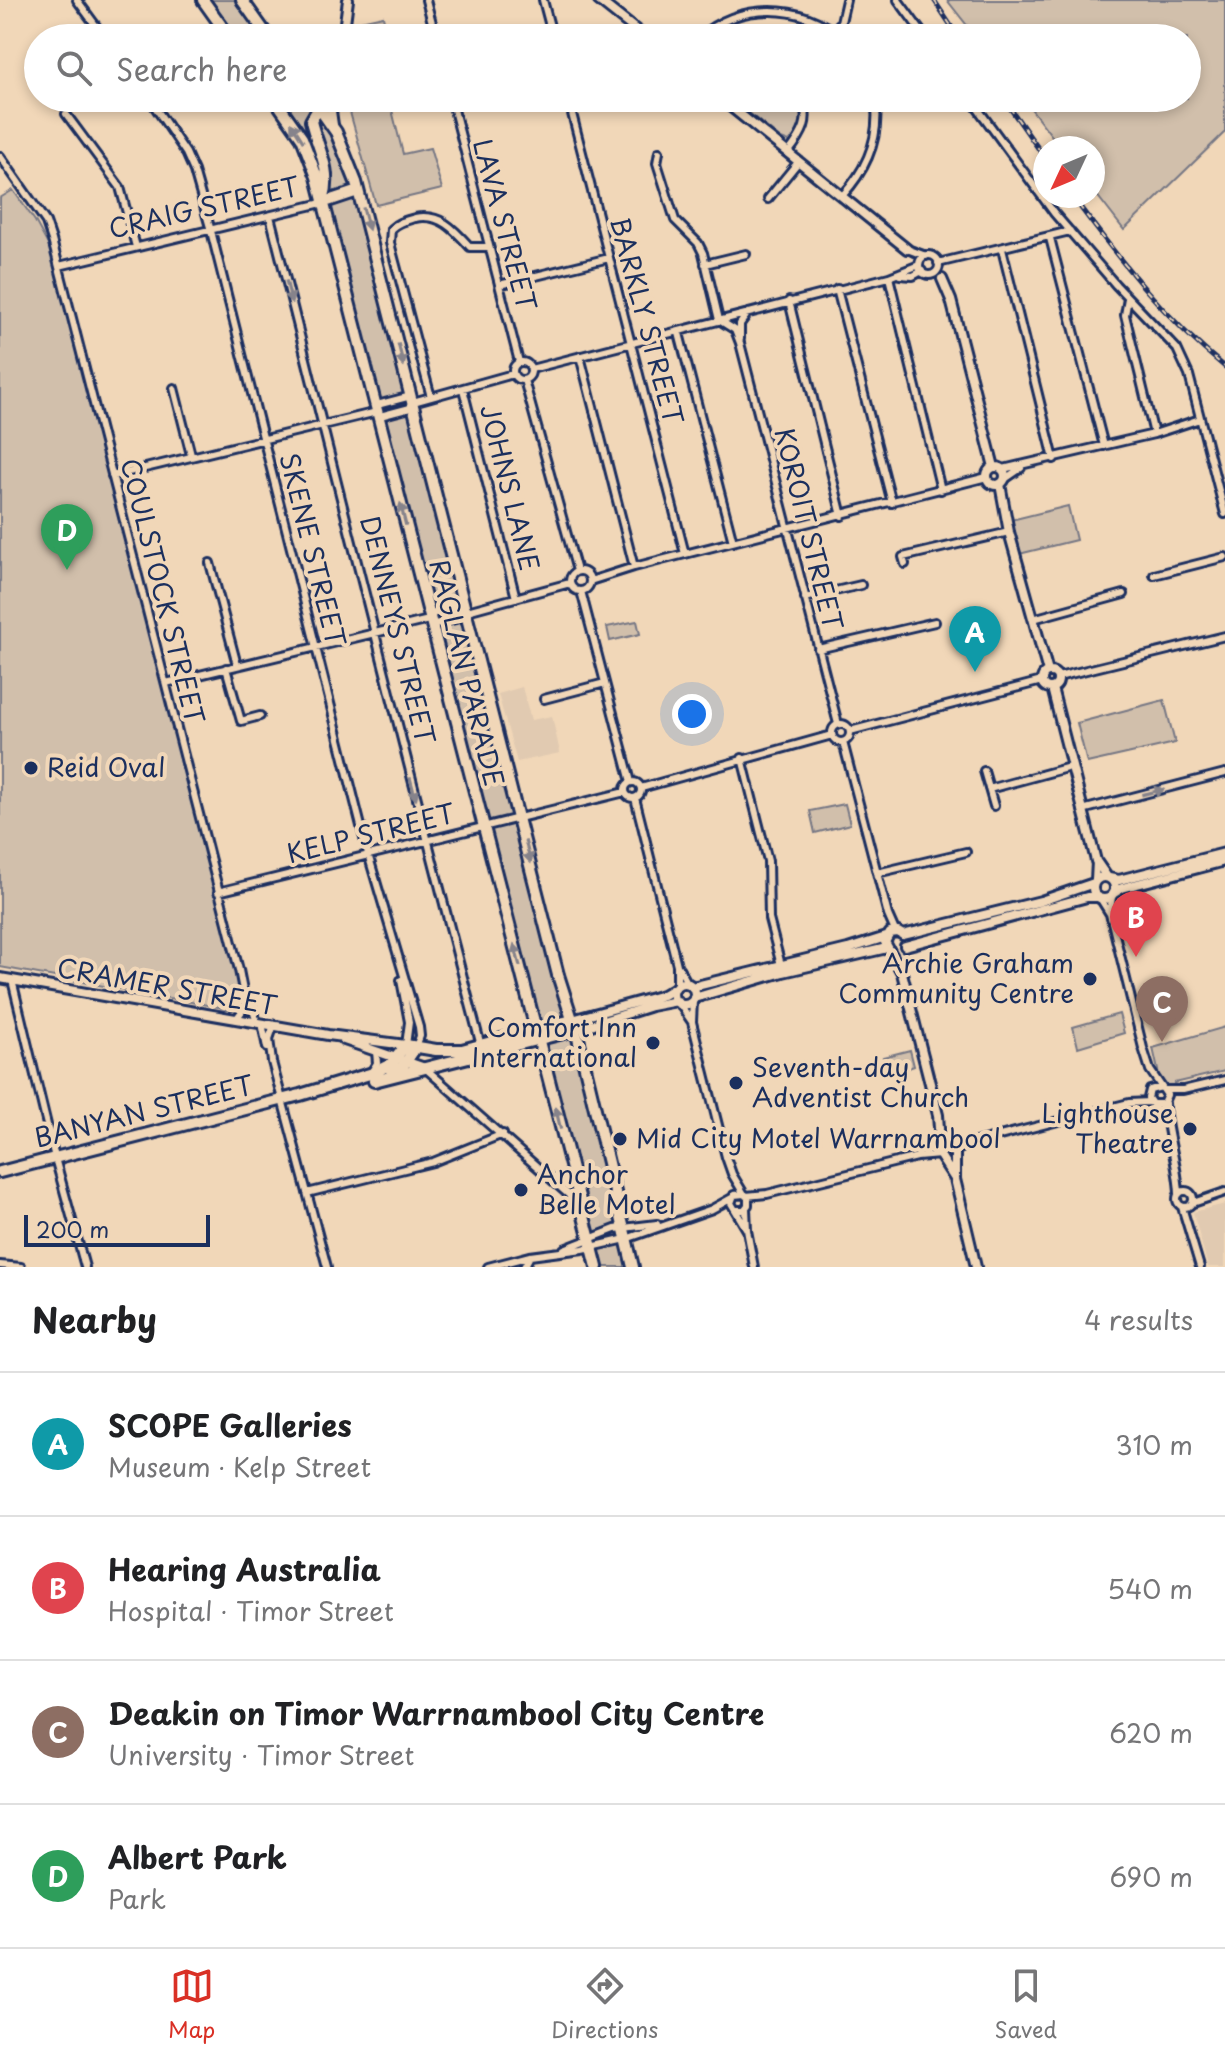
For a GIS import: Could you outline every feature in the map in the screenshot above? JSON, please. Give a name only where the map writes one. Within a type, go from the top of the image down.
[{"type":"main road","points":[[203,0],[220,24]]},
{"type":"main road","points":[[242,0],[259,24]]},
{"type":"main road","name":"RAGLAN PARADE","points":[[283,112],[306,146],[317,177],[597,1267]]},
{"type":"main road","points":[[314,112],[311,121],[325,167],[326,187],[322,203]]},
{"type":"main road","name":"RAGLAN PARADE","points":[[322,112],[348,158],[358,191],[558,975],[574,1025],[633,1267]]},
{"type":"main road","name":"CRAIG STREET","points":[[322,203],[358,191]]},
{"type":"main road","points":[[370,1078],[430,1067],[482,1049],[574,1025]]},
{"type":"main road","points":[[411,1046],[440,1051],[482,1049]]},
{"type":"main road","name":"BANYAN STREET","points":[[0,1172],[370,1078],[401,1060],[411,1046]]},
{"type":"main road","points":[[430,1067],[440,1051]]},
{"type":"street","points":[[77,0],[95,24]]},
{"type":"street","points":[[345,24],[348,0]]},
{"type":"street","points":[[426,0],[432,24]]},
{"type":"street","points":[[543,0],[549,24]]},
{"type":"street","points":[[598,0],[628,24]]},
{"type":"street","points":[[839,24],[846,0]]},
{"type":"street","points":[[898,0],[916,24]]},
{"type":"street","points":[[719,24],[765,11],[797,14],[823,24]]},
{"type":"street","name":"SKENE STREET","points":[[158,112],[186,153],[211,231],[396,957],[425,1043],[440,1051]]},
{"type":"street","points":[[332,112],[336,132]]},
{"type":"street","name":"LAVA STREET","points":[[454,112],[519,362]]},
{"type":"street","name":"BARKLY STREET","points":[[572,112],[685,554]]},
{"type":"street","points":[[743,112],[788,153],[907,249],[920,267]]},
{"type":"street","points":[[788,153],[805,126],[806,112]]},
{"type":"street","points":[[842,196],[860,175],[871,151],[876,112]]},
{"type":"street","points":[[980,112],[1046,204],[1177,349],[1187,369],[1225,514]]},
{"type":"street","points":[[66,114],[120,187],[136,247]]},
{"type":"street","points":[[659,152],[657,163],[675,220],[698,243],[719,320]]},
{"type":"street","name":"COULSTOCK STREET","points":[[0,156],[46,222],[59,266],[239,970],[246,1006],[236,1019]]},
{"type":"street","points":[[768,199],[799,161]]},
{"type":"street","name":"CRAIG STREET","points":[[59,266],[322,203]]},
{"type":"street","name":"DENNEYS STREET","points":[[270,216],[482,1049]]},
{"type":"street","points":[[431,397],[390,243],[391,229],[401,222],[428,216],[445,222],[470,247],[488,247]]},
{"type":"street","points":[[920,267],[936,266],[1070,231]]},
{"type":"street","points":[[1050,238],[1104,446]]},
{"type":"street","points":[[850,731],[1042,681],[1048,672],[1009,532],[1000,475],[948,290],[936,266],[926,256],[907,249]]},
{"type":"street","points":[[1002,249],[1054,459]]},
{"type":"street","points":[[705,264],[746,254]]},
{"type":"street","points":[[531,369],[679,333],[837,289],[893,276],[913,276],[926,256]]},
{"type":"street","points":[[499,285],[609,258]]},
{"type":"street","points":[[893,276],[941,490]]},
{"type":"street","points":[[837,289],[892,503]]},
{"type":"street","points":[[1128,298],[1125,315],[1154,434]]},
{"type":"street","points":[[789,301],[842,516]]},
{"type":"street","points":[[740,343],[740,324],[750,312]]},
{"type":"street","name":"KOROIT STREET","points":[[719,320],[735,330],[740,343],[838,724]]},
{"type":"street","points":[[679,333],[733,542]]},
{"type":"street","points":[[580,356],[634,567]]},
{"type":"street","points":[[519,362],[525,362],[531,369],[530,376],[524,380],[517,379],[513,374],[514,365],[519,362]]},
{"type":"street","points":[[112,476],[265,440],[513,374]]},
{"type":"street","points":[[524,380],[577,571]]},
{"type":"street","points":[[174,388],[191,455]]},
{"type":"street","name":"JOHNS LANE","points":[[463,389],[516,598]]},
{"type":"street","points":[[379,411],[413,402]]},
{"type":"street","points":[[1000,475],[988,471],[987,477],[992,484],[1000,475],[1024,466],[1154,434],[1200,419]]},
{"type":"street","points":[[590,581],[987,477]]},
{"type":"street","points":[[905,564],[903,557],[1009,532]]},
{"type":"street","points":[[1154,575],[1225,557]]},
{"type":"street","points":[[210,563],[237,665]]},
{"type":"street","points":[[577,571],[586,574],[590,581],[588,587],[581,591],[573,589],[570,583],[571,575],[577,571]]},
{"type":"street","points":[[166,683],[376,634],[570,583]]},
{"type":"street","points":[[805,598],[861,585]]},
{"type":"street","points":[[581,591],[631,782]]},
{"type":"street","points":[[1033,619],[1124,594]]},
{"type":"street","points":[[429,620],[467,610]]},
{"type":"street","points":[[818,649],[935,622]]},
{"type":"street","points":[[1058,677],[1225,636]]},
{"type":"street","points":[[226,668],[241,721],[260,716]]},
{"type":"street","points":[[1048,672],[1058,677]]},
{"type":"street","points":[[1052,688],[1058,677]]},
{"type":"street","points":[[1042,681],[1044,686],[1052,688]]},
{"type":"street","points":[[544,699],[605,683]]},
{"type":"street","points":[[1052,688],[1096,861],[1114,885],[1110,914]]},
{"type":"street","points":[[838,724],[847,726],[850,731],[849,738],[843,742],[836,741],[832,735],[833,728],[838,724]]},
{"type":"street","points":[[641,788],[832,735]]},
{"type":"street","points":[[843,742],[893,934],[904,948],[901,970]]},
{"type":"street","points":[[742,758],[768,861],[769,919],[782,969]]},
{"type":"street","points":[[989,789],[1070,767]]},
{"type":"street","points":[[984,771],[994,806]]},
{"type":"street","points":[[1082,810],[1225,773]]},
{"type":"street","points":[[631,782],[636,782],[641,788],[641,793],[635,798],[625,792],[625,787],[631,782]]},
{"type":"street","name":"KELP STREET","points":[[218,892],[625,792]]},
{"type":"street","points":[[635,798],[677,965],[673,993],[692,1022]]},
{"type":"street","points":[[877,873],[966,852]]},
{"type":"street","points":[[574,1025],[651,999],[676,987],[888,949],[895,952],[1087,897],[1113,894],[1122,888],[1225,853]]},
{"type":"street","points":[[1096,861],[1093,891],[1110,914],[1150,1070],[1152,1103],[1166,1124]]},
{"type":"street","points":[[574,1025],[651,1006],[678,1002],[687,1004],[782,969],[893,934],[1041,901],[1108,878],[1119,880],[1225,861]]},
{"type":"street","points":[[888,949],[893,934]]},
{"type":"street","points":[[888,949],[901,970],[976,1267]]},
{"type":"street","name":"SKENE STREET","points":[[396,957],[411,1046]]},
{"type":"street","points":[[677,965],[690,985],[694,999],[692,1022],[732,1174],[735,1209],[747,1230]]},
{"type":"street","name":"COULSTOCK STREET","points":[[239,970],[272,1062],[327,1267]]},
{"type":"street","name":"CRAMER STREET","points":[[0,978],[328,1035],[411,1046]]},
{"type":"street","points":[[12,980],[85,1267]]},
{"type":"street","points":[[272,1062],[269,1039],[274,1025]]},
{"type":"street","name":"SKENE STREET","points":[[411,1046],[420,1036],[419,1027]]},
{"type":"street","name":"CRAMER STREET","points":[[328,1035],[401,1060]]},
{"type":"street","points":[[370,1078],[377,1065],[376,1051]]},
{"type":"street","points":[[401,1060],[430,1067],[445,1084],[580,1204]]},
{"type":"street","points":[[1150,1070],[1163,1088],[1166,1101],[1166,1124],[1178,1176],[1177,1202],[1188,1205],[1225,1192]]},
{"type":"street","points":[[1129,1103],[1150,1091],[1163,1088],[1183,1090],[1225,1080]]},
{"type":"street","points":[[488,1267],[668,1223],[712,1209],[733,1197],[767,1194],[1129,1103],[1166,1101],[1183,1090]]},
{"type":"street","points":[[307,1193],[433,1162],[503,1134]]},
{"type":"street","points":[[732,1174],[745,1195],[754,1267]]},
{"type":"street","points":[[1178,1176],[1189,1192],[1190,1229],[1200,1267]]},
{"type":"street","points":[[712,1209],[747,1206],[767,1194]]},
{"type":"street","points":[[1179,1194],[1212,1195]]},
{"type":"street","points":[[590,1243],[668,1223]]},
{"type":"street","points":[[524,1267],[530,1256]]},
{"type":"street","points":[[0,1265],[21,1267]]},
{"type":"shaded area","points":[[203,0],[242,0],[259,24],[220,24]]},
{"type":"shaded area","points":[[947,0],[1225,0],[1225,132],[1124,230],[1105,205],[1105,136],[1052,136],[1034,112],[1201,112],[1201,24],[966,24]]},
{"type":"shaded area","points":[[383,16],[385,24],[356,24]]},
{"type":"shaded area","points":[[283,112],[321,112],[343,146],[633,1267],[597,1267],[310,156]]},
{"type":"shaded area","points":[[350,112],[392,112],[403,154],[430,148],[442,189],[376,205]]},
{"type":"shaded area","points":[[748,112],[800,112],[800,128],[795,139],[789,142]]},
{"type":"shaded area","points":[[13,190],[53,254],[235,969],[240,1000],[234,1010],[0,967],[0,198]]},
{"type":"shaded area","points":[[1068,506],[1076,540],[1015,555],[1007,521]]},
{"type":"shaded area","points":[[637,621],[640,634],[610,641],[607,627]]},
{"type":"shaded area","points":[[522,687],[531,720],[552,716],[560,753],[517,762],[498,694]]},
{"type":"shaded area","points":[[1164,700],[1175,743],[1087,763],[1077,723]]},
{"type":"shaded area","points":[[845,804],[850,824],[815,833],[810,811]]},
{"type":"shaded area","points":[[1119,1014],[1124,1033],[1078,1047],[1073,1027]]},
{"type":"shaded area","points":[[1225,1027],[1225,1071],[1165,1088],[1157,1076],[1153,1048]]},
{"type":"shaded area","points":[[910,1050],[914,1066],[888,1075],[883,1057]]},
{"type":"shaded area","points":[[1225,1204],[1225,1267],[1208,1267],[1193,1212]]},
{"type":"railway","points":[[934,0],[950,24]]},
{"type":"railway","points":[[1013,112],[1033,141]]},
{"type":"railway","points":[[1081,208],[1162,308],[1225,367]]},
{"type":"place","name":"Albert Park","points":[[67,570]]},
{"type":"place","name":"SCOPE Galleries","points":[[975,672]]},
{"type":"place","name":"Reid Oval","points":[[31,768]]},
{"type":"place","name":"Hearing Australia","points":[[1136,957]]},
{"type":"place","name":"Archie Graham Community Centre","points":[[1090,979]]},
{"type":"place","name":"Deakin on Timor Warrnambool City Centre","points":[[1162,1042]]},
{"type":"place","name":"Comfort Inn International","points":[[653,1043]]},
{"type":"place","name":"Seventh-day Adventist Church","points":[[736,1083]]},
{"type":"place","name":"Lighthouse Theatre","points":[[1190,1129]]},
{"type":"place","name":"Mid City Motel Warrnambool","points":[[620,1139]]},
{"type":"place","name":"Anchor Belle Motel","points":[[521,1190]]}]
